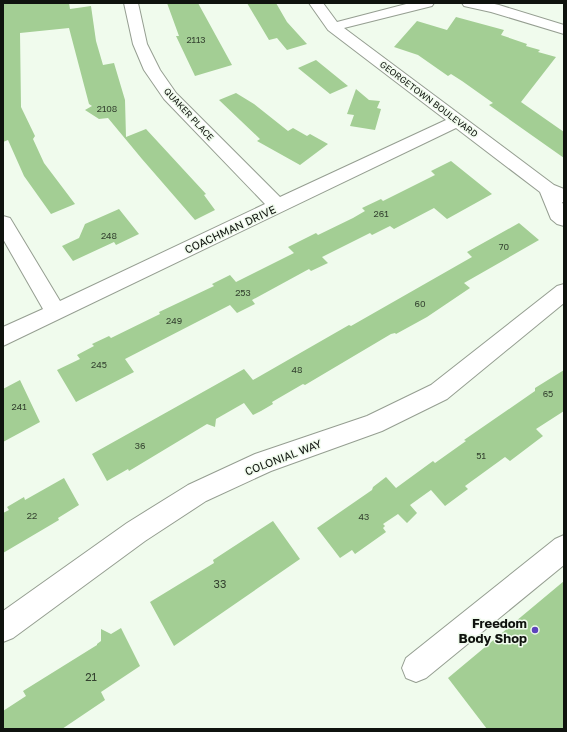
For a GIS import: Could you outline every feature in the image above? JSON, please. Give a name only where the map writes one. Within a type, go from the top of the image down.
[{"type":"street","name":"QUAKER PLACE","points":[[131,3],[140,44],[152,70],[170,96],[278,206]]},
{"type":"street","name":"GEORGETOWN BOULEVARD","points":[[316,3],[333,27],[457,121],[556,192],[558,214],[564,219]]},
{"type":"street","points":[[333,27],[427,3]]},
{"type":"street","points":[[469,3],[494,8],[564,30]]},
{"type":"street","name":"COACHMAN DRIVE","points":[[3,337],[457,121]]},
{"type":"street","points":[[3,223],[55,311]]},
{"type":"street","name":"COLONIAL WAY","points":[[3,628],[136,532],[196,493],[264,462],[374,424],[439,392],[564,292]]},
{"type":"street","points":[[416,668],[564,548]]},
{"type":"building","points":[[3,3],[69,3],[70,9],[91,6],[96,41],[103,65],[114,63],[125,100],[126,137],[146,129],[206,194],[204,195],[215,210],[195,220],[108,118],[99,119],[85,110],[92,106],[89,104],[69,28],[20,33],[21,107],[35,136],[33,139],[44,163],[75,204],[51,214],[24,176],[8,140],[3,142]]},
{"type":"building","points":[[167,3],[198,3],[232,65],[195,76],[176,36],[179,36]]},
{"type":"building","points":[[247,3],[276,3],[287,22],[307,44],[287,50],[277,38],[269,40]]},
{"type":"building","points":[[456,17],[504,30],[501,35],[527,44],[526,46],[540,50],[538,52],[556,57],[521,102],[564,132],[564,158],[489,105],[493,103],[462,81],[451,74],[448,76],[418,55],[394,47],[417,21],[447,30]]},
{"type":"building","points":[[316,60],[348,86],[330,94],[298,68]]},
{"type":"building","points":[[356,89],[369,100],[380,101],[377,108],[381,109],[375,130],[350,126],[354,115],[347,114]]},
{"type":"building","points":[[236,93],[254,104],[288,131],[293,128],[307,136],[310,134],[328,144],[300,165],[257,141],[260,139],[219,100]]},
{"type":"building","points":[[451,161],[492,194],[447,219],[434,208],[394,229],[390,226],[372,235],[370,233],[322,257],[328,263],[311,271],[309,269],[252,300],[255,304],[237,313],[230,305],[125,359],[134,372],[76,402],[57,370],[80,359],[77,355],[94,346],[92,344],[109,336],[111,338],[160,314],[159,312],[214,286],[212,284],[230,275],[236,282],[294,253],[288,247],[316,233],[318,235],[353,218],[365,211],[362,208],[381,199],[383,201],[435,175],[431,171]]},
{"type":"building","points":[[119,209],[139,234],[116,245],[114,242],[73,261],[62,246],[79,238],[85,224]]},
{"type":"building","points":[[519,223],[539,240],[464,283],[470,288],[427,317],[396,334],[391,334],[305,385],[303,384],[272,402],[273,404],[261,411],[253,415],[244,403],[216,419],[215,427],[207,424],[129,471],[128,469],[107,481],[92,454],[244,369],[253,380],[472,257],[467,252]]},
{"type":"building","points":[[564,370],[564,411],[536,429],[543,436],[510,461],[505,457],[465,486],[468,489],[445,506],[431,490],[410,505],[417,513],[407,523],[398,514],[383,524],[385,526],[383,528],[386,532],[355,554],[352,550],[340,558],[317,528],[372,490],[373,487],[386,477],[396,488],[433,461],[435,463],[466,441],[464,440],[535,391],[535,388]]},
{"type":"building","points":[[20,380],[40,422],[3,442],[3,389]]},
{"type":"building","points":[[64,478],[79,505],[58,518],[59,520],[3,553],[3,513],[9,510],[7,507],[24,497],[25,500]]},
{"type":"building","points":[[273,521],[300,559],[174,646],[150,602],[214,563],[213,560]]},
{"type":"building","name":"Freedom Body Shop","points":[[564,581],[564,729],[487,729],[448,678]]},
{"type":"building","points":[[121,628],[140,666],[101,692],[105,700],[62,729],[3,729],[3,711],[26,696],[23,691],[97,645],[101,641],[101,629],[111,634]]},
{"type":"place","name":"Freedom Body Shop","points":[[535,630]]}]
